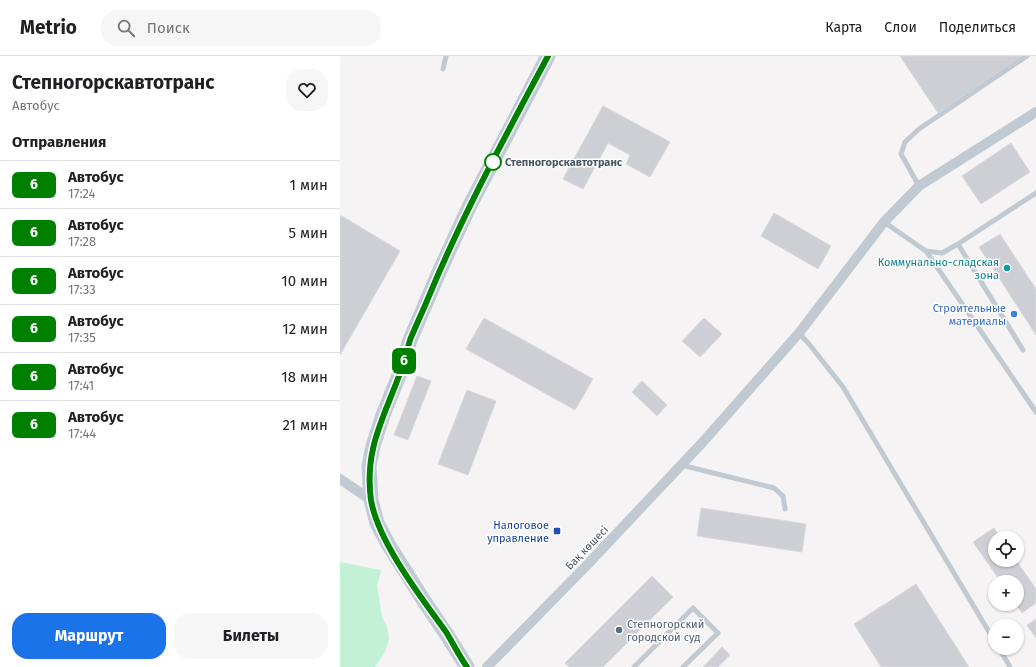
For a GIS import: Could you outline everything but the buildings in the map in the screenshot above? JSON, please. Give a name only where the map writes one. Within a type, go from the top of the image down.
[{"type":"street","points":[[467,667],[388,544],[377,523],[371,500],[369,466],[373,446],[383,415],[400,373],[410,340],[440,270],[469,208],[548,56]]},
{"type":"street","name":"Бақ көшесі","points":[[487,667],[588,565],[702,443],[799,333],[884,222],[919,186],[1036,112]]},
{"type":"street","points":[[340,479],[371,500]]},
{"type":"lane","points":[[442,69],[446,56]]},
{"type":"lane","points":[[919,186],[901,154],[904,142],[918,128],[1027,56]]},
{"type":"lane","points":[[926,251],[942,253],[1036,193]]},
{"type":"lane","points":[[884,222],[926,251],[1036,412]]},
{"type":"lane","points":[[958,244],[1023,350]]},
{"type":"lane","points":[[799,333],[843,387],[988,630]]},
{"type":"lane","points":[[681,465],[774,488],[783,496],[785,509]]},
{"type":"lane","points":[[634,667],[693,608],[718,633],[683,667]]},
{"type":"lane","points":[[1003,655],[1010,667]]},
{"type":"green space","points":[[340,562],[381,570],[377,586],[382,617],[387,626],[389,639],[385,652],[375,667],[340,667]]},
{"type":"bus line","name":"6","points":[[467,667],[399,563],[377,523],[371,500],[369,466],[373,446],[383,415],[400,373],[410,340],[440,270],[469,208],[548,56]]},
{"type":"place","name":"Степногорскавтотранс","points":[[493,162]]},
{"type":"place","name":"Коммунально-сладская зона","points":[[1007,268]]},
{"type":"place","name":"Строительные материалы","points":[[1014,314]]},
{"type":"place","name":"Налоговое управление","points":[[557,531]]},
{"type":"place","name":"Степногорский городской суд","points":[[619,630]]}]
